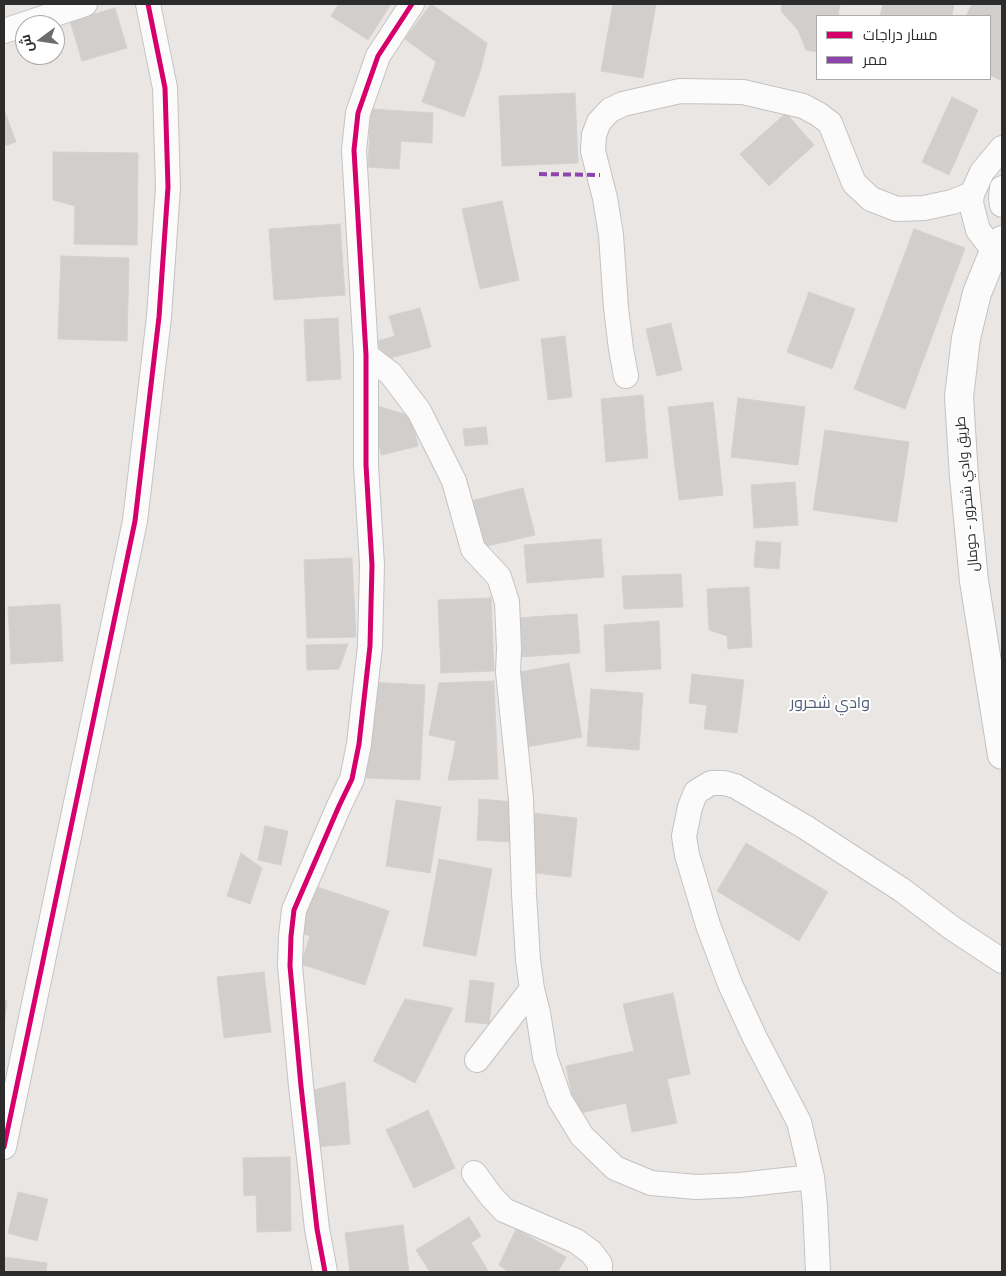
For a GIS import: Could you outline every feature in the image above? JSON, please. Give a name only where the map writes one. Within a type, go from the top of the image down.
[{"type":"main road","name":"طريق وادي شحرور - حومال","points":[[998,245],[977,292],[966,338],[959,397],[974,581],[1002,755]]},
{"type":"street","points":[[4,31],[85,4]]},
{"type":"street","points":[[4,1147],[135,521],[159,317],[168,187],[165,88],[148,4]]},
{"type":"street","points":[[325,1272],[301,1086],[290,966],[290,936],[294,910],[352,780],[359,744],[370,646],[372,565],[366,465],[366,355],[354,150],[358,112],[378,56],[412,4]]},
{"type":"street","points":[[626,376],[620,349],[611,235],[605,198],[593,151],[594,135],[599,122],[610,110],[637,100],[680,91],[743,92],[803,106],[830,123],[854,183],[871,199],[897,209],[924,208],[952,202],[972,194]]},
{"type":"street","points":[[998,245],[978,230],[971,203],[972,194],[982,172],[1002,148]]},
{"type":"street","points":[[1002,188],[1000,198],[1002,205]]},
{"type":"street","points":[[366,355],[391,374],[420,411],[454,481],[473,549],[499,578],[507,602],[508,672],[521,799],[524,894],[532,989],[545,1057],[560,1100],[582,1136],[615,1168],[652,1184],[696,1187],[740,1185],[812,1177]]},
{"type":"street","points":[[818,1272],[812,1177],[799,1122],[755,1038],[730,984],[708,924],[687,855],[684,836],[690,806],[696,792],[711,783],[724,783],[736,786],[813,832],[902,890],[952,928],[1002,961]]},
{"type":"street","points":[[477,1060],[532,989]]},
{"type":"street","points":[[474,1173],[504,1210],[576,1241],[591,1252],[600,1264],[600,1272]]},
{"type":"building","points":[[339,4],[391,4],[368,40],[331,16]]},
{"type":"building","points":[[431,4],[487,43],[481,69],[464,117],[422,102],[436,62],[405,39]]},
{"type":"building","points":[[613,4],[656,4],[643,78],[601,71]]},
{"type":"building","points":[[782,4],[840,4],[838,15],[816,15],[816,52],[806,50],[798,30],[781,11]]},
{"type":"building","points":[[883,4],[954,4],[952,15],[880,15]]},
{"type":"building","points":[[972,4],[1002,4],[1002,81],[991,76],[991,15],[966,15]]},
{"type":"building","points":[[115,8],[127,48],[82,61],[70,21]]},
{"type":"building","points":[[575,93],[578,163],[502,166],[499,96]]},
{"type":"building","points":[[952,97],[978,110],[949,175],[922,162]]},
{"type":"building","points":[[371,109],[433,113],[432,143],[401,141],[399,169],[368,167]]},
{"type":"building","points":[[4,110],[16,142],[4,146]]},
{"type":"building","points":[[786,113],[814,145],[769,186],[740,154]]},
{"type":"building","points":[[53,152],[138,153],[137,245],[74,244],[75,206],[53,200]]},
{"type":"building","points":[[502,201],[519,280],[480,289],[462,209]]},
{"type":"building","points":[[340,224],[345,295],[274,300],[269,229]]},
{"type":"building","points":[[914,229],[965,248],[905,409],[854,389]]},
{"type":"building","points":[[61,256],[129,258],[127,341],[58,339]]},
{"type":"building","points":[[809,292],[855,309],[832,369],[787,352]]},
{"type":"building","points":[[420,308],[431,347],[383,360],[378,341],[395,336],[389,316]]},
{"type":"building","points":[[338,318],[341,379],[307,381],[304,320]]},
{"type":"building","points":[[671,323],[682,370],[657,376],[646,329]]},
{"type":"building","points":[[565,336],[572,397],[548,400],[541,339]]},
{"type":"building","points":[[643,395],[648,458],[606,462],[601,399]]},
{"type":"building","points":[[738,398],[805,407],[798,465],[731,457]]},
{"type":"building","points":[[713,402],[723,495],[679,500],[668,407]]},
{"type":"building","points":[[378,406],[411,416],[418,446],[381,455],[376,425]]},
{"type":"building","points":[[486,427],[488,444],[465,446],[463,429]]},
{"type":"building","points":[[825,430],[909,442],[897,522],[813,510]]},
{"type":"building","points":[[795,482],[798,525],[754,528],[751,485]]},
{"type":"building","points":[[523,488],[535,535],[483,547],[471,501]]},
{"type":"building","points":[[601,539],[604,577],[527,583],[524,545]]},
{"type":"building","points":[[756,541],[781,543],[779,569],[754,567]]},
{"type":"building","points":[[352,558],[356,637],[307,638],[304,560]]},
{"type":"building","points":[[681,574],[683,607],[624,609],[622,576]]},
{"type":"building","points":[[749,587],[752,647],[728,649],[727,636],[709,630],[707,589]]},
{"type":"building","points":[[491,598],[494,671],[441,673],[438,600]]},
{"type":"building","points":[[60,604],[63,661],[11,664],[8,607]]},
{"type":"building","points":[[577,614],[580,653],[519,657],[516,618]]},
{"type":"building","points":[[659,621],[661,669],[606,672],[604,625]]},
{"type":"building","points":[[348,644],[339,669],[307,670],[306,645]]},
{"type":"building","points":[[569,663],[582,737],[527,747],[514,673]]},
{"type":"building","points":[[692,674],[744,680],[737,733],[704,729],[707,705],[689,703]]},
{"type":"building","points":[[494,681],[498,779],[448,780],[456,741],[429,735],[439,683]]},
{"type":"building","points":[[370,682],[425,685],[420,780],[366,778]]},
{"type":"building","points":[[591,689],[643,693],[639,750],[587,746]]},
{"type":"building","points":[[479,799],[514,802],[511,842],[477,840]]},
{"type":"building","points":[[396,800],[441,807],[430,873],[386,866]]},
{"type":"building","points":[[532,813],[577,818],[571,877],[526,872]]},
{"type":"building","points":[[265,826],[288,831],[281,865],[258,860]]},
{"type":"building","points":[[746,843],[828,892],[799,941],[717,891]]},
{"type":"building","points":[[241,853],[262,868],[250,904],[227,896]]},
{"type":"building","points":[[439,859],[492,869],[476,956],[423,946]]},
{"type":"building","points":[[314,886],[389,911],[365,985],[301,964],[310,936],[299,932]]},
{"type":"building","points":[[264,972],[271,1032],[224,1038],[217,977]]},
{"type":"building","points":[[470,980],[494,983],[489,1024],[465,1022]]},
{"type":"building","points":[[673,993],[690,1074],[667,1079],[677,1123],[632,1132],[626,1103],[576,1114],[566,1066],[634,1051],[623,1004]]},
{"type":"building","points":[[405,999],[453,1008],[415,1083],[373,1061]]},
{"type":"building","points":[[4,1000],[7,1001],[4,1025]]},
{"type":"building","points":[[345,1082],[350,1144],[316,1147],[314,1090]]},
{"type":"building","points":[[428,1110],[455,1168],[414,1188],[386,1130]]},
{"type":"building","points":[[290,1157],[291,1231],[257,1232],[256,1195],[244,1196],[243,1158]]},
{"type":"building","points":[[18,1192],[48,1199],[37,1241],[8,1233]]},
{"type":"building","points":[[469,1217],[481,1236],[471,1243],[489,1272],[430,1272],[416,1250]]},
{"type":"building","points":[[403,1225],[409,1272],[350,1272],[345,1233]]},
{"type":"building","points":[[516,1229],[566,1257],[558,1272],[508,1272],[499,1265]]},
{"type":"building","points":[[4,1257],[47,1263],[46,1272],[4,1272]]},
{"type":"marked path","points":[[539,174],[600,175]]},
{"type":"cycle path","points":[[4,1147],[135,521],[159,317],[168,187],[165,88],[148,4]]},
{"type":"cycle path","points":[[325,1272],[317,1229],[301,1086],[290,966],[291,936],[294,910],[352,779],[359,744],[370,646],[372,565],[366,465],[366,355],[354,150],[358,113],[378,56],[412,4]]},
{"type":"district","name":"وادي شحرور","points":[[830,703]]}]
